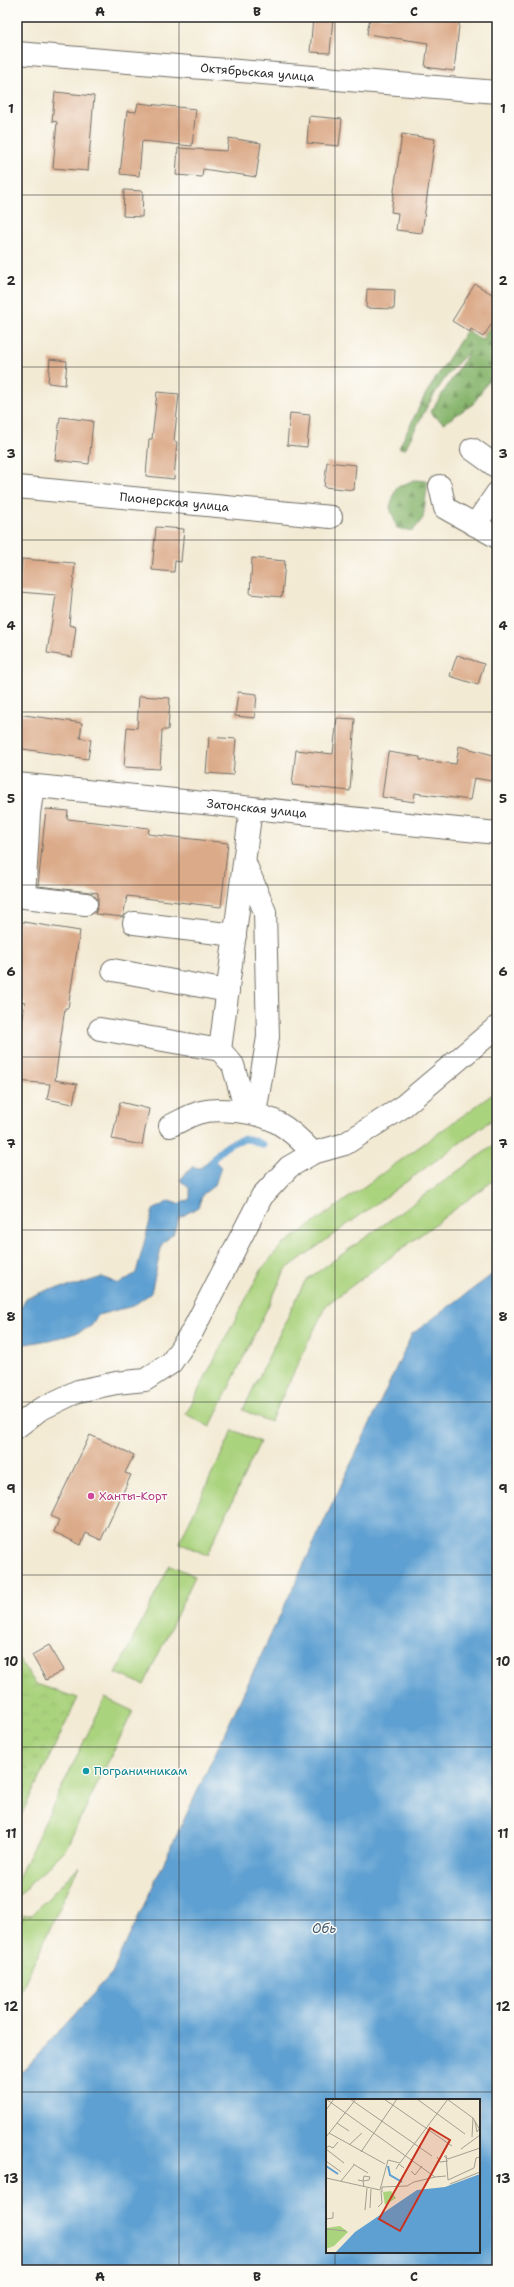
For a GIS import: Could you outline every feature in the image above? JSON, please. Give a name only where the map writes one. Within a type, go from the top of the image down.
[{"type":"street","name":"Октябрьская улица","points":[[17,53],[497,92]]},
{"type":"street","points":[[472,449],[497,467]]},
{"type":"street","points":[[440,486],[445,508],[497,537]]},
{"type":"street","name":"Пионерская улица","points":[[17,487],[331,518]]},
{"type":"street","points":[[475,525],[497,493]]},
{"type":"street","points":[[25,785],[29,814],[24,897],[86,904]]},
{"type":"street","name":"Затонская улица","points":[[25,785],[497,834]]},
{"type":"street","points":[[220,1050],[251,808]]},
{"type":"street","points":[[244,862],[265,912],[268,1037],[255,1113]]},
{"type":"street","points":[[134,923],[235,935]]},
{"type":"street","points":[[113,970],[228,991]]},
{"type":"street","points":[[17,1427],[39,1410],[78,1391],[116,1383],[145,1380],[171,1363],[192,1332],[262,1196],[289,1167],[313,1153],[345,1144],[401,1108],[497,1027]]},
{"type":"street","points":[[100,1029],[220,1050],[233,1065],[244,1100],[255,1113]]},
{"type":"street","points":[[170,1126],[198,1113],[223,1110],[255,1113],[275,1119],[299,1137],[313,1153]]},
{"type":"green space","points":[[497,316],[497,368],[473,404],[444,423],[430,413],[470,351],[459,361],[441,384],[405,449],[399,448],[425,395],[467,330],[482,340]]},
{"type":"green space","points":[[414,480],[428,481],[423,518],[413,531],[397,528],[390,507],[396,488]]},
{"type":"green space","points":[[497,1091],[497,1116],[286,1269],[210,1427],[186,1414],[261,1270],[280,1247]]},
{"type":"green space","points":[[497,1143],[497,1178],[326,1305],[270,1422],[243,1410],[305,1281]]},
{"type":"green space","points":[[233,1430],[260,1442],[207,1555],[179,1543]]},
{"type":"green space","points":[[170,1565],[195,1576],[144,1685],[116,1673]]},
{"type":"green space","points":[[17,1657],[36,1684],[78,1698],[17,1824]]},
{"type":"green space","points":[[105,1698],[133,1711],[65,1850],[17,1897],[17,1880]]},
{"type":"green space","points":[[79,1866],[17,1999],[17,1929],[24,1915],[32,1915]]},
{"type":"water","points":[[212,1158],[221,1167],[215,1185],[203,1194],[198,1207],[179,1218],[173,1234],[162,1244],[151,1293],[133,1306],[98,1315],[91,1326],[85,1330],[34,1343],[17,1345],[17,1312],[27,1298],[50,1289],[74,1286],[102,1277],[119,1284],[136,1273],[153,1210],[169,1201],[178,1204],[190,1199],[190,1189],[180,1180],[192,1167],[200,1168]]},
{"type":"water","name":"Обь","points":[[497,1271],[497,2270],[17,2270],[17,2078],[112,1973],[412,1334]]},
{"type":"building","points":[[313,17],[333,17],[330,53],[310,52]]},
{"type":"building","points":[[370,17],[460,17],[454,71],[425,67],[428,43],[367,34]]},
{"type":"building","points":[[55,92],[94,96],[88,171],[53,168],[57,122],[52,121]]},
{"type":"building","points":[[138,103],[196,109],[192,146],[142,141],[139,176],[120,174],[127,111],[136,112]]},
{"type":"building","points":[[309,116],[342,119],[339,146],[307,143]]},
{"type":"building","points":[[402,134],[435,139],[422,233],[396,230],[398,213],[391,212]]},
{"type":"building","points":[[229,138],[261,143],[256,177],[203,169],[202,177],[176,175],[178,148],[227,151]]},
{"type":"building","points":[[124,190],[143,191],[142,217],[123,216]]},
{"type":"building","points":[[475,284],[497,297],[497,316],[483,337],[471,329],[470,332],[452,321]]},
{"type":"building","points":[[367,289],[395,290],[394,309],[366,308]]},
{"type":"building","points":[[50,359],[67,361],[65,385],[48,383]]},
{"type":"building","points":[[157,392],[179,394],[174,441],[177,442],[174,479],[146,476],[149,439],[152,439]]},
{"type":"building","points":[[290,413],[310,415],[307,447],[287,445]]},
{"type":"building","points":[[60,417],[93,421],[89,464],[55,460]]},
{"type":"building","points":[[327,462],[356,465],[354,490],[324,487]]},
{"type":"building","points":[[156,527],[184,529],[181,562],[175,561],[174,572],[152,570]]},
{"type":"building","points":[[252,558],[285,561],[282,597],[250,594]]},
{"type":"building","points":[[22,559],[75,563],[69,625],[76,627],[72,657],[47,653],[56,595],[19,592]]},
{"type":"building","points":[[457,655],[484,664],[478,685],[450,676]]},
{"type":"building","points":[[238,692],[257,694],[255,718],[235,716]]},
{"type":"building","points":[[139,696],[170,698],[168,730],[162,730],[160,769],[124,767],[127,727],[137,728]]},
{"type":"building","points":[[17,714],[82,723],[80,738],[91,740],[88,759],[17,748]]},
{"type":"building","points":[[337,718],[355,719],[350,791],[292,785],[296,750],[333,754]]},
{"type":"building","points":[[209,737],[236,739],[233,775],[206,773]]},
{"type":"building","points":[[459,746],[497,756],[497,782],[474,778],[470,800],[415,793],[414,802],[382,797],[388,752],[420,757],[420,760],[456,764]]},
{"type":"building","points":[[46,809],[68,811],[67,819],[149,828],[148,834],[228,843],[221,907],[127,896],[123,917],[95,914],[98,906],[98,893],[38,886]]},
{"type":"building","points":[[17,921],[80,931],[68,1008],[65,1008],[55,1080],[77,1084],[73,1104],[47,1099],[50,1084],[17,1081],[17,1061],[25,1002],[17,1000]]},
{"type":"building","points":[[120,1102],[149,1109],[142,1145],[112,1139]]},
{"type":"building","name":"Ханты-Корт","points":[[90,1435],[134,1455],[125,1473],[131,1475],[101,1540],[86,1533],[81,1545],[54,1532],[59,1520],[51,1516]]},
{"type":"building","points":[[49,1645],[64,1670],[46,1680],[32,1655]]},
{"type":"waterway","points":[[209,1167],[220,1152],[236,1141],[248,1139],[263,1145]]},
{"type":"place","name":"Ханты-Корт","points":[[91,1496]]},
{"type":"place","name":"Пограничникам","points":[[86,1771]]}]
